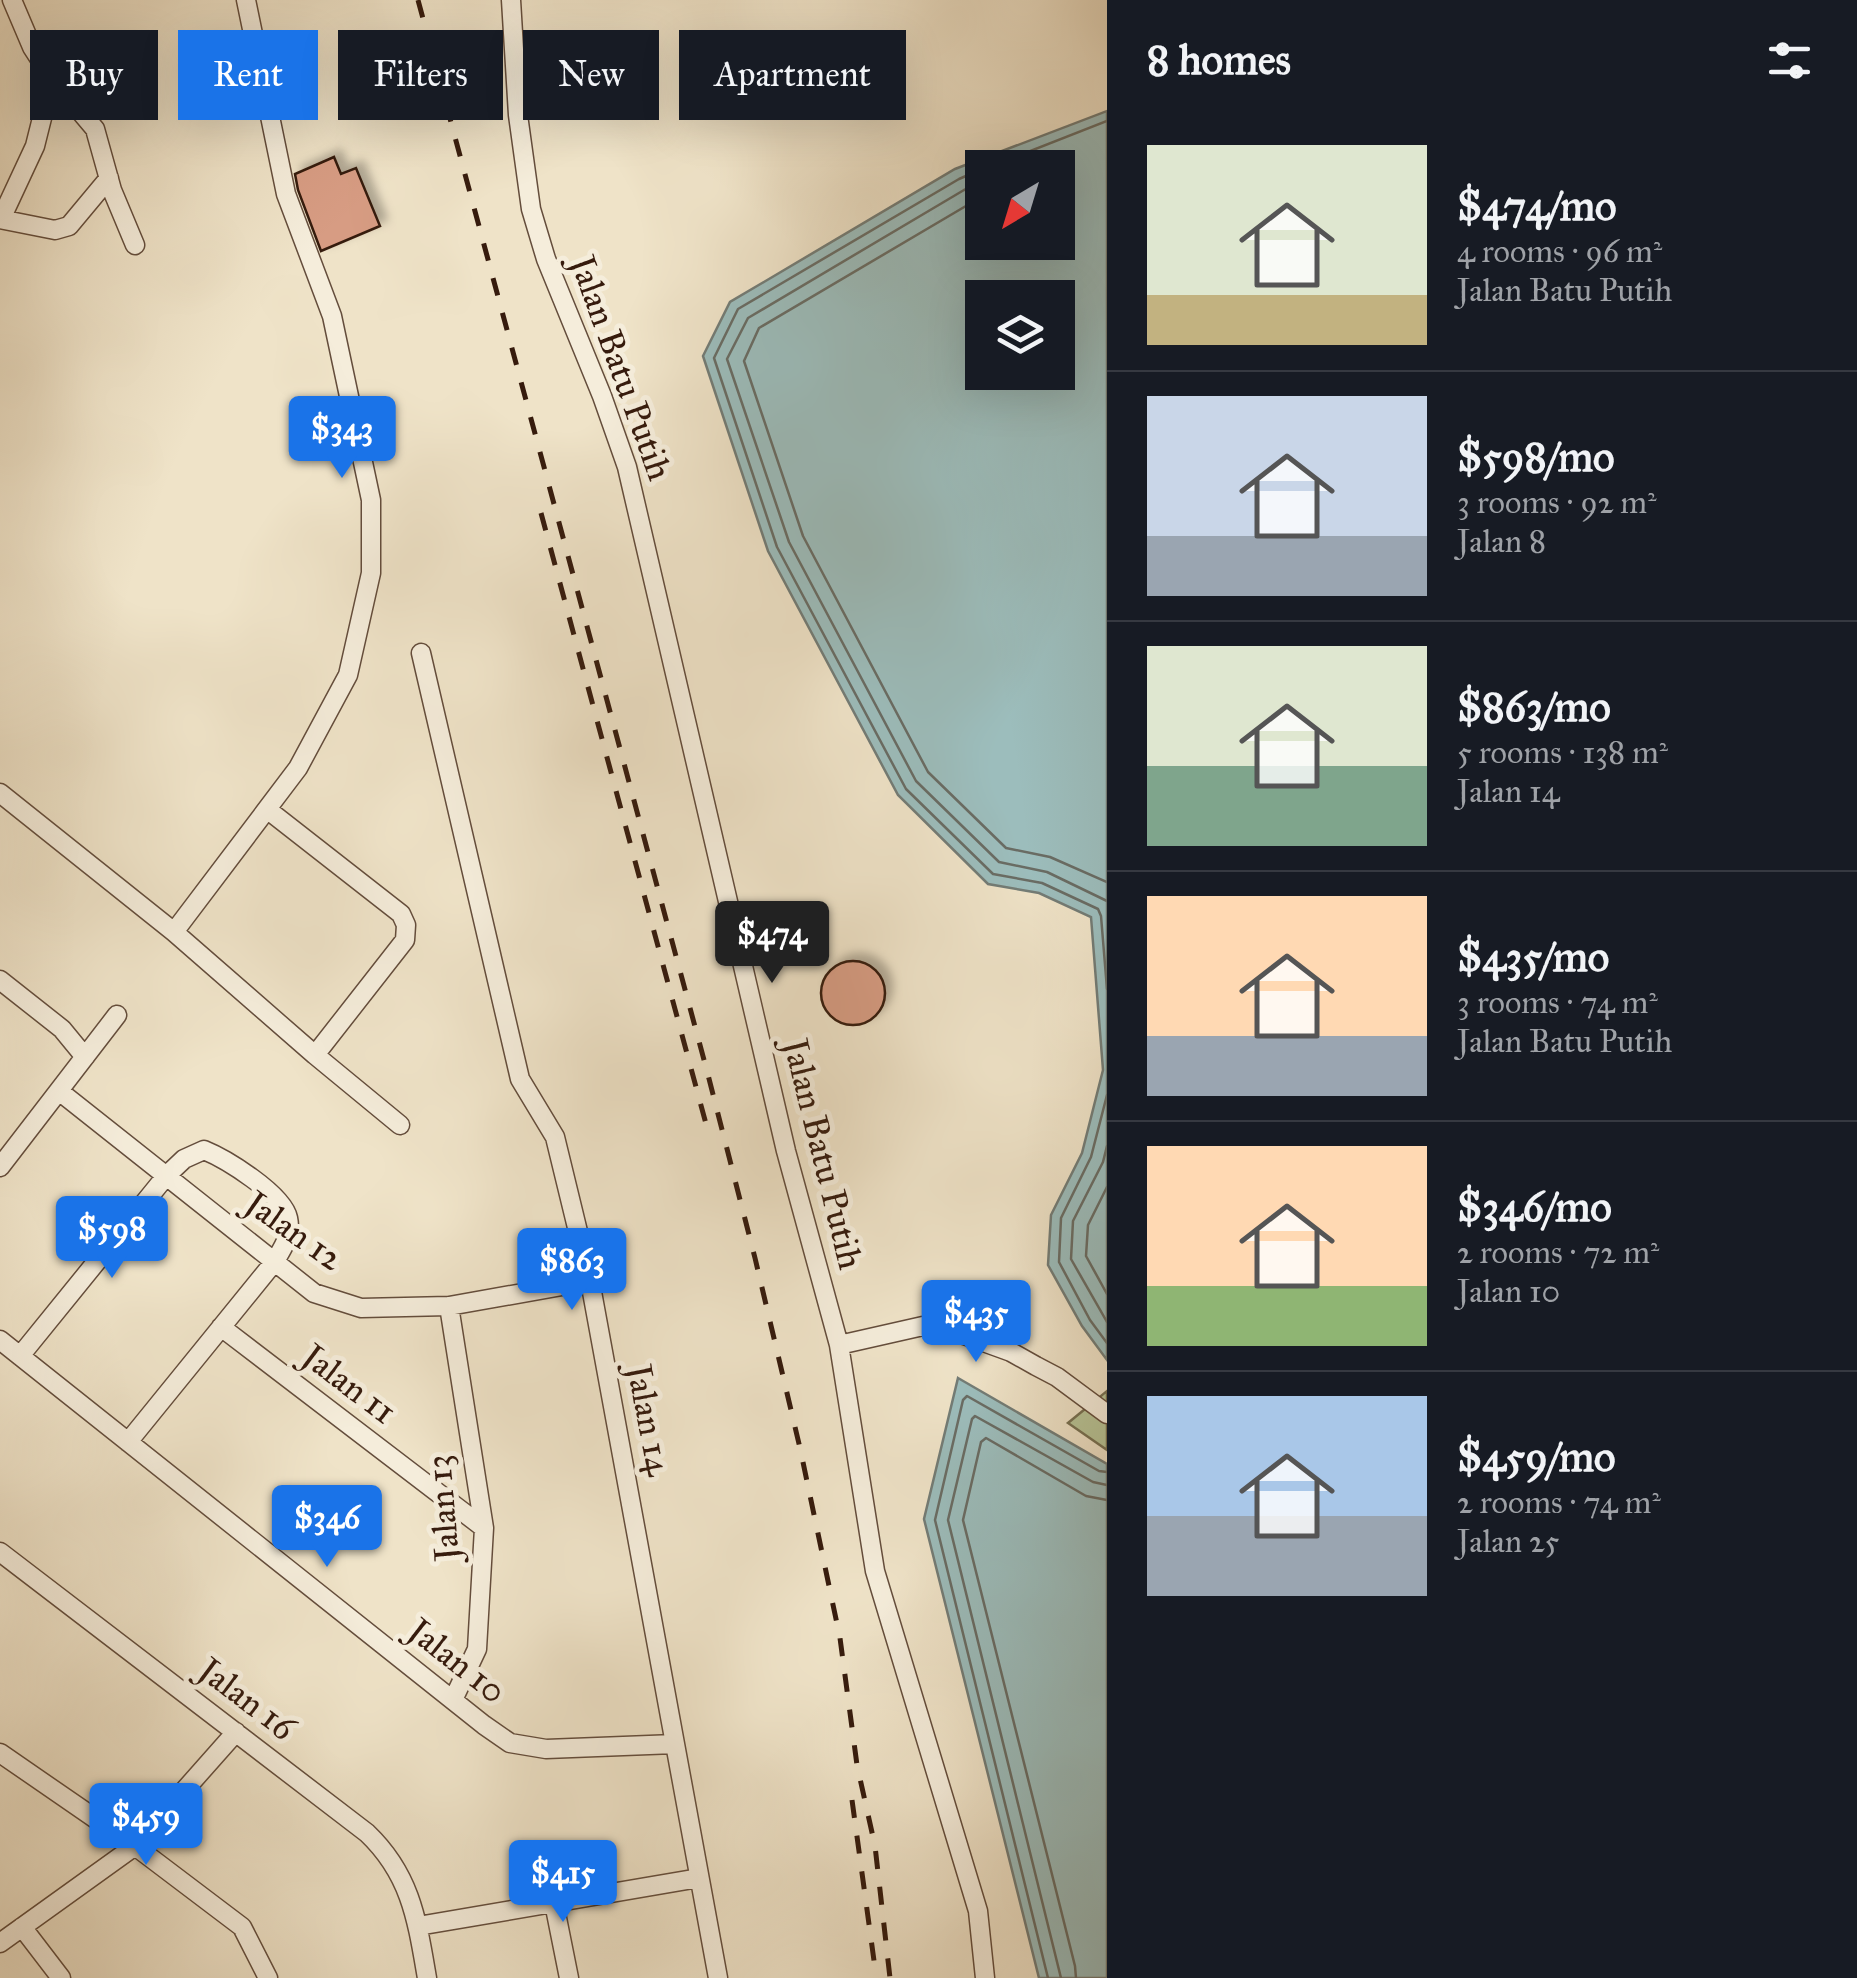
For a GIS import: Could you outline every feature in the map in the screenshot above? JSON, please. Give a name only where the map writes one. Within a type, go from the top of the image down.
[{"type":"street","points":[[12,0],[30,42]]},
{"type":"street","points":[[174,932],[298,768],[348,675],[371,572],[370,500],[332,316],[286,194],[246,0]]},
{"type":"street","name":"Jalan Batu Putih","points":[[511,0],[518,115],[531,208],[546,260],[628,467],[786,1151],[839,1344],[875,1571],[978,1911],[985,1978]]},
{"type":"street","points":[[42,120],[35,146],[1,219],[55,230],[70,226],[109,178]]},
{"type":"street","points":[[87,120],[95,129],[109,178],[136,245]]},
{"type":"street","name":"Jalan 14","points":[[421,654],[520,1079],[554,1136],[590,1281],[718,1978]]},
{"type":"street","points":[[0,793],[174,932],[400,1125]]},
{"type":"street","points":[[268,810],[401,914],[406,925],[405,940],[315,1056]]},
{"type":"street","points":[[0,980],[62,1029],[85,1056]]},
{"type":"street","points":[[1,1164],[118,1015]]},
{"type":"street","name":"Jalan 12","points":[[59,1091],[314,1292],[361,1308],[449,1306],[590,1281]]},
{"type":"street","points":[[20,1356],[184,1159],[204,1150],[253,1180],[283,1206],[288,1215],[288,1240],[128,1442]]},
{"type":"street","name":"Jalan 13","points":[[449,1306],[484,1528],[477,1649],[453,1700]]},
{"type":"street","points":[[839,1344],[923,1326],[964,1335],[1011,1352],[1057,1378],[1107,1414]]},
{"type":"street","name":"Jalan 11","points":[[221,1327],[484,1528]]},
{"type":"street","name":"Jalan 10","points":[[0,1340],[510,1742],[546,1749],[675,1744]]},
{"type":"street","name":"Jalan 16","points":[[0,1552],[367,1832],[398,1869],[418,1926],[427,1978]]},
{"type":"street","points":[[0,1942],[135,1846],[236,1732]]},
{"type":"street","points":[[0,1753],[135,1846],[242,1927],[268,1978]]},
{"type":"street","points":[[418,1926],[699,1878]]},
{"type":"street","points":[[554,1903],[569,1978]]},
{"type":"street","points":[[22,1927],[61,1978]]},
{"type":"green space","points":[[1107,1391],[1107,1450],[1068,1423]]},
{"type":"water","points":[[1107,111],[1107,1360],[1082,1326],[1048,1265],[1051,1215],[1082,1153],[1103,1070],[1091,917],[1039,893],[988,884],[898,795],[768,551],[703,356],[730,302],[965,165],[965,260],[1075,260],[1075,150],[1005,150]]},
{"type":"water","points":[[958,1378],[1107,1464],[1107,1978],[1039,1978],[924,1519]]},
{"type":"building","points":[[334,157],[341,174],[356,168],[380,226],[321,251],[295,174]]},
{"type":"building","points":[[853,961],[876,970],[885,993],[876,1016],[853,1025],[830,1016],[821,993],[830,970]]},
{"type":"railway","points":[[418,0],[755,1258],[840,1638],[857,1765],[875,1846],[890,1978]]},
{"type":"railway","points":[[541,513],[709,1135]]},
{"type":"railway","points":[[852,1800],[875,1968]]}]
